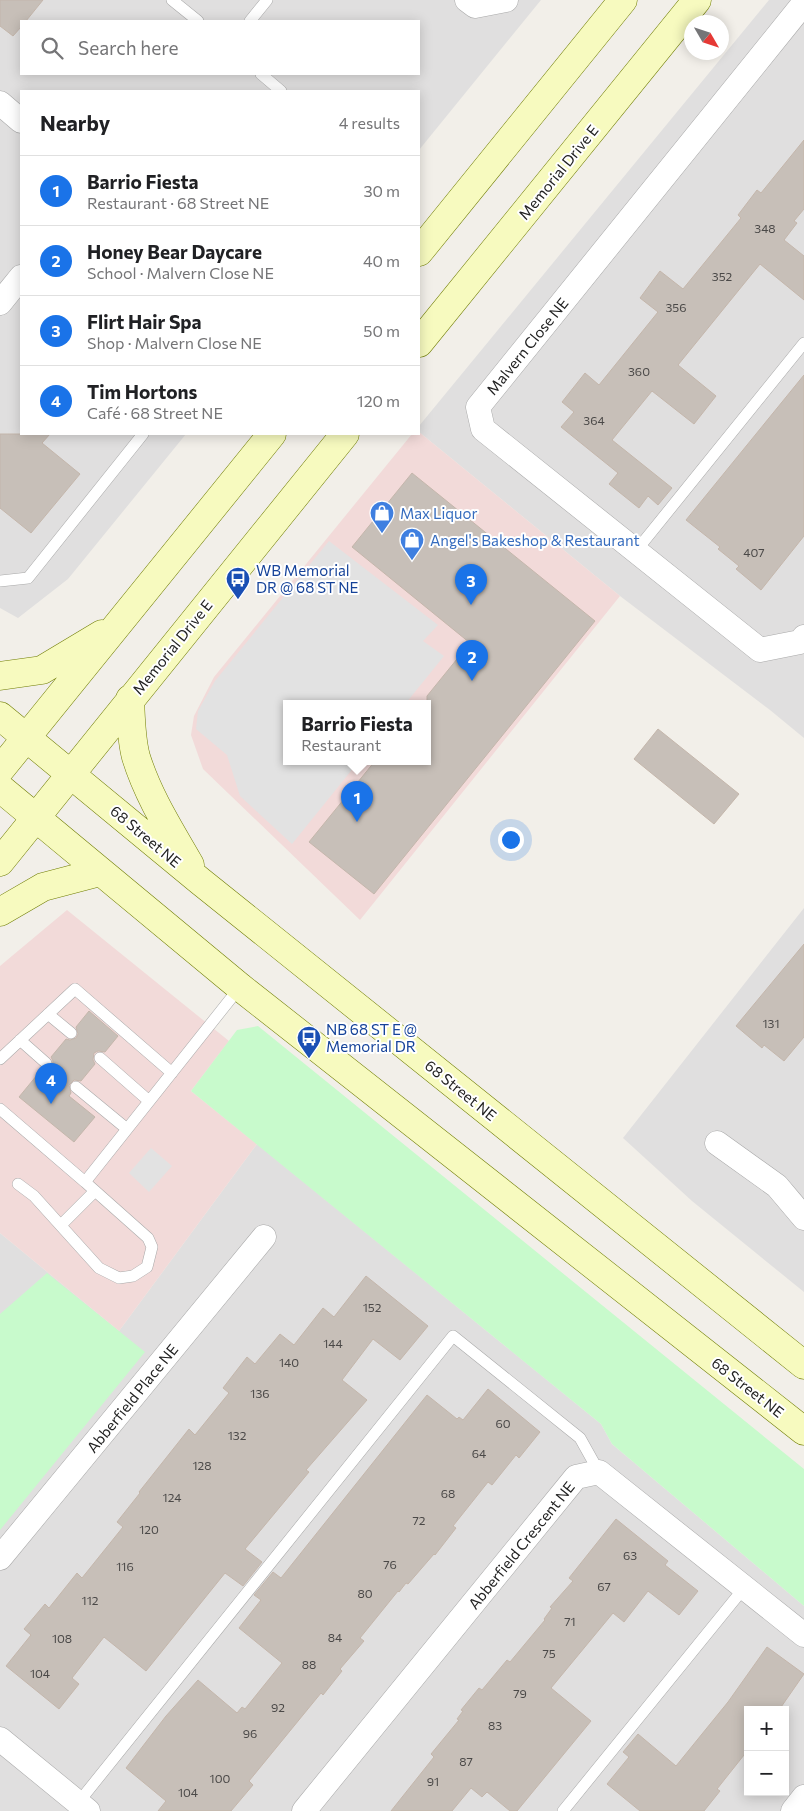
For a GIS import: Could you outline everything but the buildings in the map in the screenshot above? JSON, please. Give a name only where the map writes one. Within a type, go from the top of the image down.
[{"type":"main road","points":[[420,251],[623,0]]},
{"type":"main road","name":"Memorial Drive E","points":[[420,342],[697,0]]},
{"type":"main road","points":[[0,770],[271,435]]},
{"type":"main road","name":"Memorial Drive E","points":[[0,862],[344,435]]},
{"type":"main road","points":[[0,676],[42,670],[118,624]]},
{"type":"main road","points":[[130,699],[132,736],[136,757],[154,803],[200,881]]},
{"type":"main road","name":"68 Street NE","points":[[0,716],[200,881],[804,1365]]},
{"type":"main road","name":"68 Street NE","points":[[0,788],[240,987],[804,1431]]},
{"type":"main road","points":[[0,912],[43,888],[100,872]]},
{"type":"street","points":[[467,0],[475,6],[506,0]]},
{"type":"street","name":"Malvern Close NE","points":[[804,3],[478,407],[483,428],[760,650],[800,642],[804,637]]},
{"type":"street","points":[[0,103],[20,120]]},
{"type":"street","points":[[0,303],[20,279]]},
{"type":"street","points":[[717,1143],[777,1186],[804,1218]]},
{"type":"street","name":"Abberfield Place NE","points":[[0,1558],[264,1237]]},
{"type":"street","points":[[600,1472],[804,1636]]},
{"type":"street","name":"Abberfield Crescent NE","points":[[304,1811],[576,1477],[600,1472]]},
{"type":"street","points":[[0,1738],[83,1807]]},
{"type":"street","points":[[793,1811],[804,1797]]},
{"type":"lane","points":[[172,0],[197,20]]},
{"type":"lane","points":[[251,20],[267,0]]},
{"type":"lane","points":[[262,75],[280,90]]},
{"type":"lane","points":[[636,552],[804,343]]},
{"type":"lane","points":[[0,581],[28,578],[142,435]]},
{"type":"lane","points":[[85,1182],[240,987]]},
{"type":"lane","points":[[0,1059],[75,989],[172,1072]]},
{"type":"lane","points":[[48,1014],[71,1033]]},
{"type":"lane","points":[[20,1040],[46,1063]]},
{"type":"lane","points":[[100,1058],[149,1101]]},
{"type":"lane","points":[[76,1087],[127,1129]]},
{"type":"lane","points":[[0,1110],[148,1238],[152,1248],[146,1266],[133,1276],[119,1278],[99,1268],[62,1225],[34,1196],[18,1184]]},
{"type":"lane","points":[[62,1225],[95,1191]]},
{"type":"lane","points":[[83,1807],[453,1336],[580,1438],[600,1472]]},
{"type":"lane","points":[[563,1811],[744,1588]]},
{"type":"shaded area","points":[[0,0],[541,0],[420,149],[420,90],[20,90],[20,435],[185,435],[68,579],[18,618],[0,608]]},
{"type":"shaded area","points":[[769,0],[804,0],[804,738],[620,596],[420,433],[420,425],[720,60],[729,60],[729,49]]},
{"type":"shaded area","points":[[420,433],[620,596],[360,920],[203,769],[191,735],[194,716],[214,677],[411,435],[420,435]]},
{"type":"shaded area","points":[[329,541],[438,625],[423,641],[444,656],[408,700],[283,700],[283,765],[356,765],[292,844],[240,796],[227,755],[196,729],[198,711],[215,681]]},
{"type":"shaded area","points":[[804,908],[804,1292],[692,1201],[623,1138]]},
{"type":"shaded area","points":[[67,910],[229,1041],[191,1091],[257,1144],[119,1331],[0,1233],[0,966]]},
{"type":"shaded area","points":[[257,1144],[601,1424],[612,1444],[804,1606],[804,1811],[0,1811],[0,1233],[119,1331]]},
{"type":"shaded area","points":[[151,1148],[172,1166],[149,1192],[129,1173]]},
{"type":"green space","points":[[258,1026],[804,1469],[804,1606],[612,1444],[601,1424],[191,1091],[237,1030]]},
{"type":"green space","points":[[47,1273],[145,1352],[0,1530],[0,1314]]},
{"type":"place","name":"Max Liquor","points":[[382,534]]},
{"type":"place","name":"Angel's Bakeshop & Restaurant","points":[[412,561]]},
{"type":"place","name":"WB Memorial DR @ 68 ST NE","points":[[238,600]]},
{"type":"place","name":"Flirt Hair Spa","points":[[471,605]]},
{"type":"place","name":"Honey Bear Daycare","points":[[472,681]]},
{"type":"place","name":"Barrio Fiesta","points":[[357,822]]},
{"type":"place","name":"NB 68 ST E @ Memorial DR","points":[[309,1059]]},
{"type":"place","name":"Tim Hortons","points":[[51,1104]]}]
